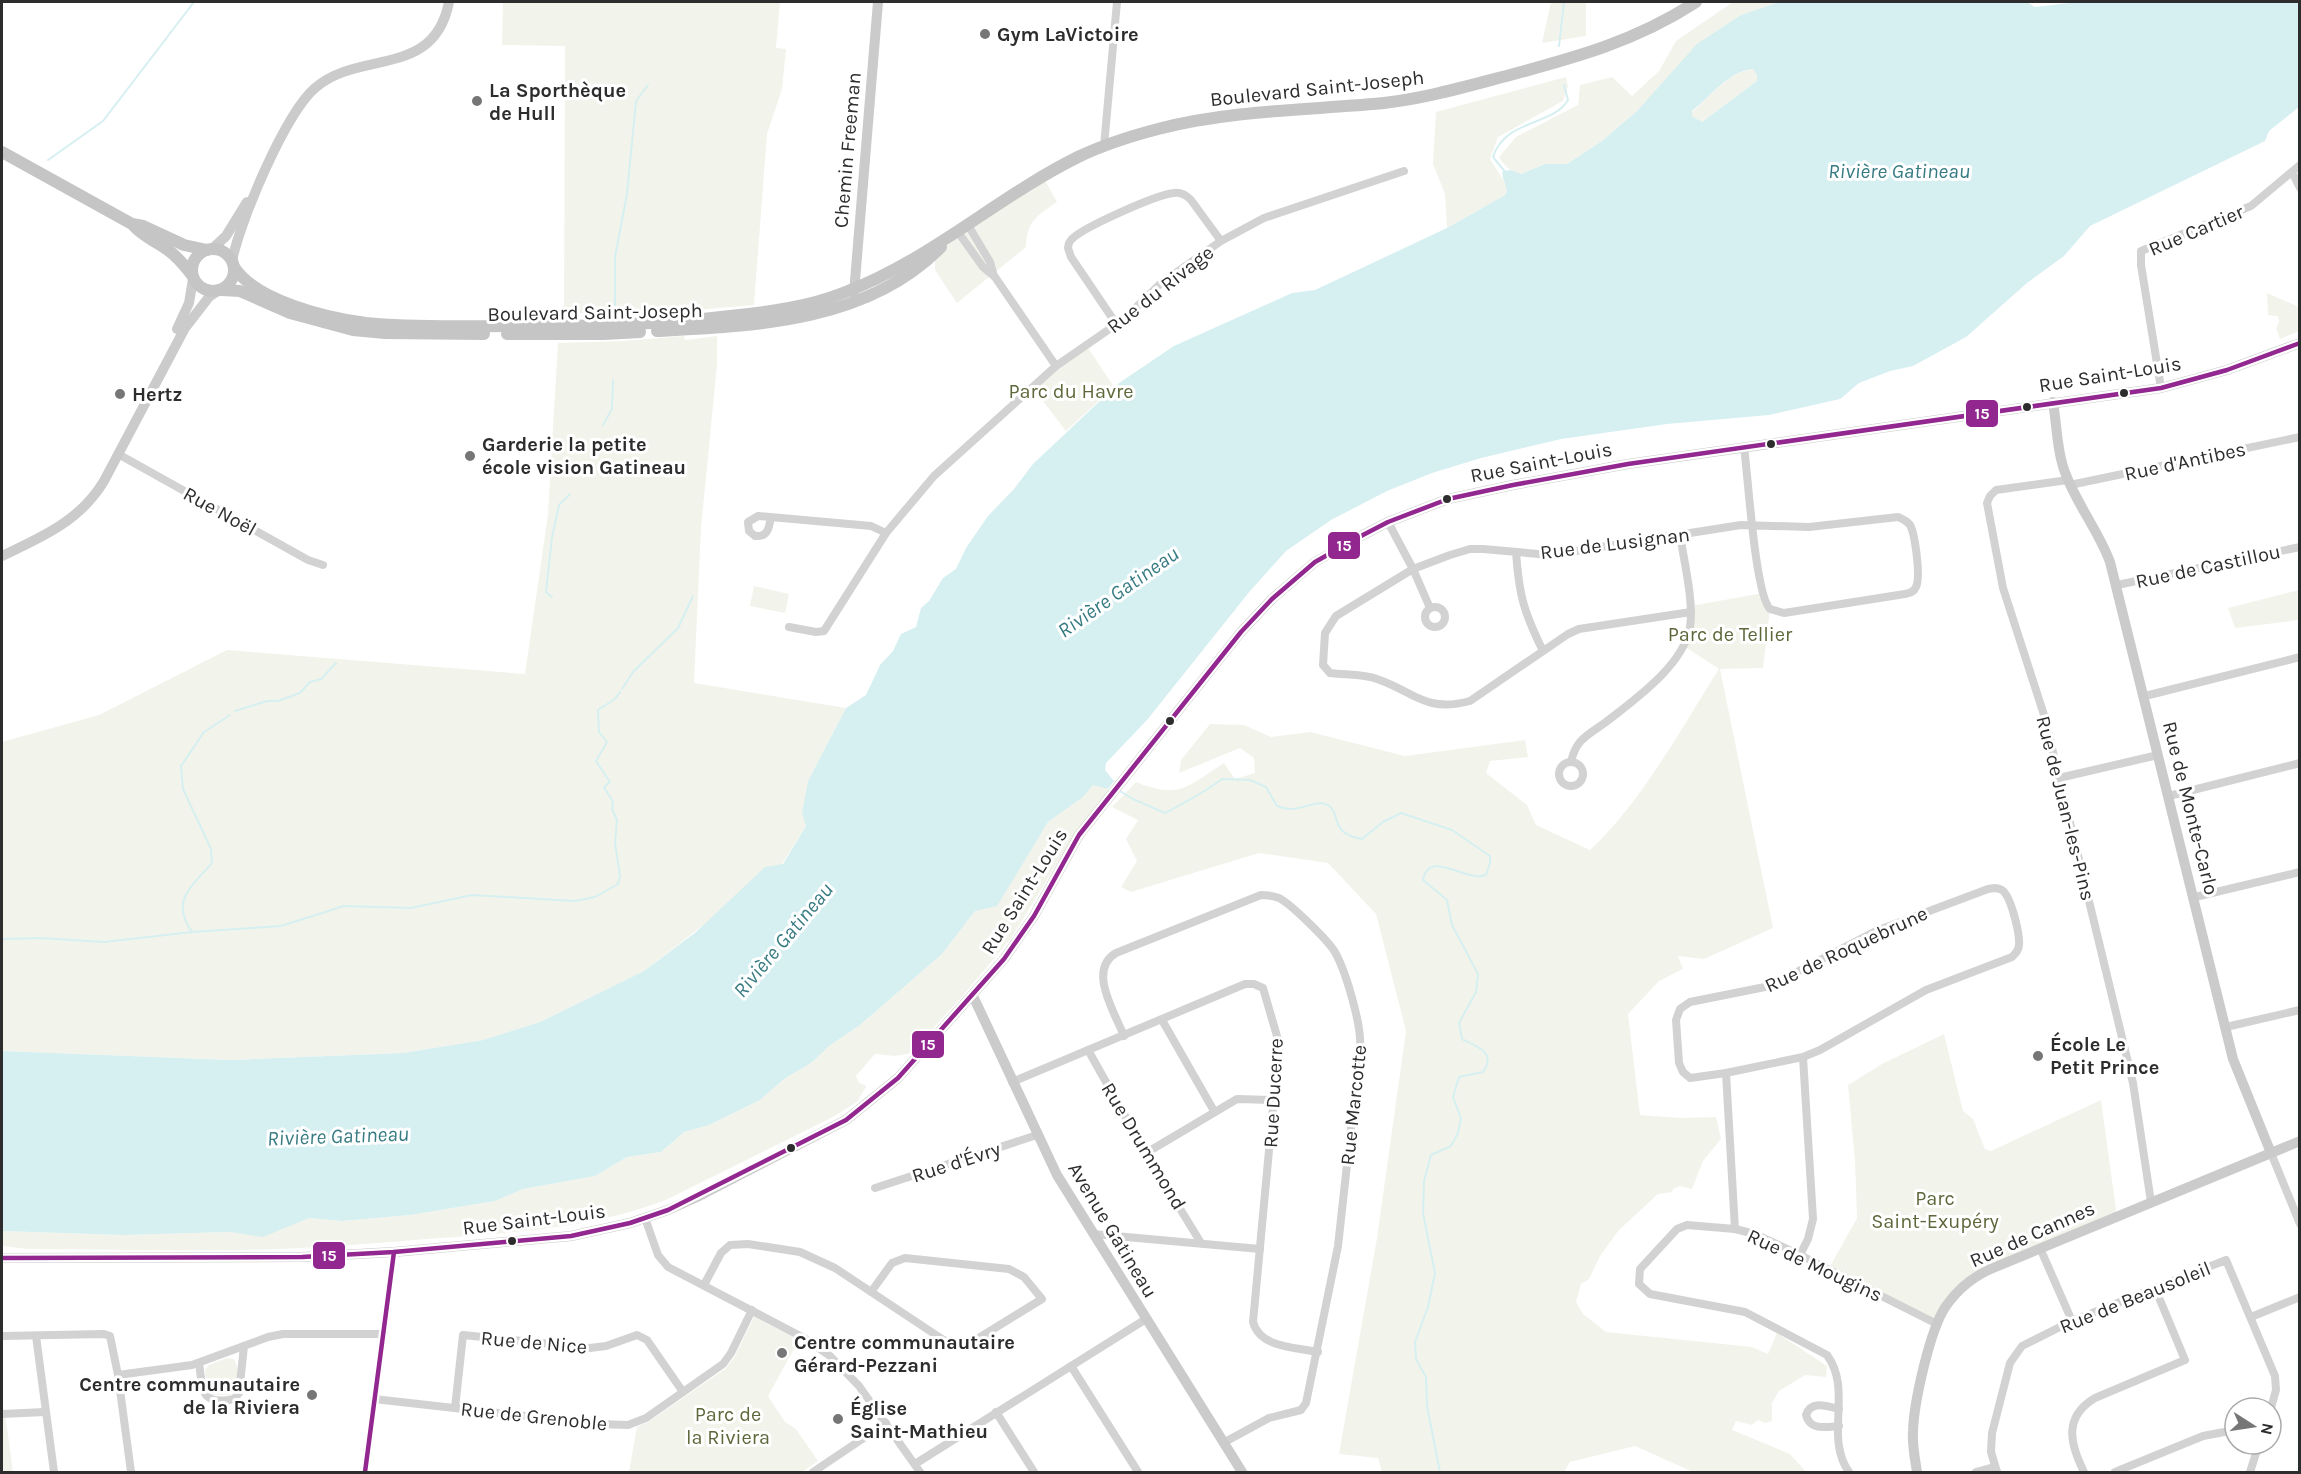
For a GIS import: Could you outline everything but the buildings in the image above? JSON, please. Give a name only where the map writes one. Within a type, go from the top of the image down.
[{"type":"main road","name":"Boulevard Saint-Joseph","points":[[233,264],[242,277],[253,286],[286,302],[345,319],[378,323],[555,326],[686,321],[797,307],[855,288],[886,273],[960,231],[1065,164],[1104,146],[1158,129],[1200,121],[1400,101],[1450,91],[1609,47],[1649,30],[1696,2]]},
{"type":"main road","points":[[2,152],[132,224],[144,226],[184,245],[226,253],[233,264],[232,280],[219,291],[201,288],[174,255],[140,234],[132,224]]},
{"type":"main road","name":"Boulevard Saint-Joseph","points":[[219,291],[240,291],[290,313],[339,327],[385,333],[604,334],[718,328],[800,318],[852,302],[914,271],[960,231]]},
{"type":"main road","points":[[192,277],[193,262],[196,257],[209,249]]},
{"type":"street","points":[[233,264],[239,233],[254,196],[296,111],[314,88],[339,74],[403,57],[425,46],[440,28],[449,2]]},
{"type":"street","name":"Chemin Freeman","points":[[852,302],[878,2]]},
{"type":"street","points":[[1104,146],[1117,2]]},
{"type":"street","name":"Rue Cartier","points":[[2161,388],[2141,265],[2141,250],[2251,206],[2300,165]]},
{"type":"street","name":"Rue du Rivage","points":[[789,627],[816,632],[824,631],[886,533],[934,476],[1056,366],[1117,325],[1160,284],[1221,241],[1264,218],[1404,171]]},
{"type":"street","points":[[2292,172],[2300,188]]},
{"type":"street","points":[[1117,325],[1071,257],[1068,248],[1074,237],[1150,200],[1178,192],[1191,200],[1221,241]]},
{"type":"street","points":[[209,249],[226,236],[245,203],[254,196]]},
{"type":"street","points":[[960,231],[982,267],[995,277]]},
{"type":"street","points":[[960,231],[990,262],[995,277],[1056,366]]},
{"type":"street","points":[[165,363],[166,354],[189,303],[192,277]]},
{"type":"street","points":[[2,556],[51,532],[81,511],[99,489],[165,363],[192,318],[219,291]]},
{"type":"street","name":"Rue Saint-Louis","points":[[2,1258],[302,1257],[394,1252],[571,1236],[645,1218],[696,1197],[846,1120],[898,1078],[1018,941],[1074,843],[1240,632],[1272,599],[1315,562],[1388,522],[1448,499],[1628,464],[2161,388],[2227,370],[2300,343]]},
{"type":"street","name":"Rue de Monte-Carlo","points":[[2053,402],[2062,461],[2069,483],[2105,548],[2116,585],[2237,1069],[2299,1223]]},
{"type":"street","name":"Rue d'Antibes","points":[[2069,483],[2300,437]]},
{"type":"street","points":[[1744,447],[1752,524]]},
{"type":"street","name":"Rue Noël","points":[[118,454],[308,560],[323,565]]},
{"type":"street","name":"Rue de Juan-les-Pins","points":[[2069,483],[1996,490],[1989,496],[1987,503],[2002,588],[2042,706],[2133,1083],[2151,1202]]},
{"type":"street","points":[[771,517],[871,526],[886,533]]},
{"type":"street","name":"Rue de Lusignan","points":[[1691,612],[1579,629],[1568,634],[1470,701],[1444,705],[1413,698],[1377,678],[1330,674],[1323,665],[1325,633],[1336,616],[1413,569],[1470,549],[1550,555],[1752,524],[1809,527],[1893,517],[1902,519],[1913,532],[1919,575],[1918,584],[1913,591],[1905,594],[1784,613],[1774,611],[1765,603],[1752,524]]},
{"type":"street","points":[[1388,522],[1413,569],[1430,608]]},
{"type":"street","points":[[1571,762],[1576,745],[1651,687],[1668,668],[1687,639],[1691,626],[1691,612],[1680,535]]},
{"type":"street","name":"Rue de Castillou","points":[[2116,585],[2300,547]]},
{"type":"street","points":[[1516,552],[1521,600],[1543,651]]},
{"type":"street","points":[[2145,696],[2300,657]]},
{"type":"street","points":[[2059,778],[2158,755]]},
{"type":"street","points":[[2169,796],[2300,763]]},
{"type":"street","points":[[2195,897],[2300,872]]},
{"type":"street","name":"Rue de Roquebrune","points":[[1998,888],[2006,894],[2010,901],[2019,938],[2019,949],[2012,957],[1926,990],[1820,1050],[1803,1057],[1694,1078],[1683,1072],[1679,1063],[1676,1020],[1683,1006],[1690,1002],[1770,986],[1876,931],[1988,889],[1998,888]]},
{"type":"street","name":"Rue Marcotte","points":[[1124,1036],[1101,979],[1107,960],[1126,949],[1261,895],[1281,900],[1333,948],[1359,1027],[1360,1041],[1338,1246],[1308,1397],[1300,1410],[1263,1421],[1223,1443]]},
{"type":"street","name":"Rue Ducerre","points":[[1012,1082],[1245,984],[1254,984],[1263,988],[1279,1037],[1253,1322],[1258,1334],[1267,1341],[1318,1352]]},
{"type":"street","name":"Avenue Gatineau","points":[[972,996],[1057,1175],[1242,1473]]},
{"type":"street","points":[[2226,1027],[2300,1010]]},
{"type":"street","points":[[1162,1020],[1214,1111]]},
{"type":"street","name":"Rue Drummond","points":[[1088,1050],[1146,1153],[1201,1243]]},
{"type":"street","points":[[1800,1255],[1808,1239],[1813,1219],[1803,1057]]},
{"type":"street","name":"Rue de Mougins","points":[[1726,1073],[1735,1229],[1755,1234],[1800,1255],[1937,1324]]},
{"type":"street","points":[[1146,1153],[1214,1111],[1241,1098],[1274,1100]]},
{"type":"street","name":"Rue d'Évry","points":[[875,1188],[1037,1135]]},
{"type":"street","name":"Rue de Cannes","points":[[1917,1473],[1913,1440],[1914,1418],[1937,1324],[1946,1305],[1970,1281],[1984,1272],[2040,1248],[2300,1141]]},
{"type":"street","points":[[645,1218],[660,1260],[668,1267],[804,1338],[830,1356],[854,1378],[920,1473]]},
{"type":"street","points":[[1735,1229],[1688,1226],[1677,1229],[1640,1269],[1639,1284],[1650,1294],[1745,1312],[1822,1351],[1838,1372],[1840,1455],[1849,1473]]},
{"type":"street","points":[[1094,1233],[1260,1249]]},
{"type":"street","points":[[704,1285],[725,1248],[740,1244],[809,1255],[828,1264],[942,1339],[957,1346],[975,1341],[1042,1299],[1024,1277],[1009,1269],[905,1258],[896,1261],[888,1268],[871,1292]]},
{"type":"street","points":[[2040,1248],[2072,1321]]},
{"type":"street","points":[[366,1473],[394,1252]]},
{"type":"street","name":"Rue de Beausoleil","points":[[1996,1470],[1991,1452],[1992,1433],[2013,1355],[2027,1342],[2072,1321],[2226,1260],[2275,1376],[2274,1396]]},
{"type":"street","points":[[2084,1473],[2075,1453],[2072,1437],[2073,1424],[2080,1410],[2096,1398],[2185,1360],[2155,1288]]},
{"type":"street","points":[[2251,1317],[2300,1297]]},
{"type":"street","name":"Rue de Grenoble","points":[[374,1399],[598,1424],[628,1425],[646,1418],[723,1365],[752,1310]]},
{"type":"street","points":[[915,1464],[1146,1319]]},
{"type":"street","points":[[2,1336],[104,1334],[110,1336],[118,1375],[131,1473]]},
{"type":"street","points":[[118,1375],[199,1363],[283,1334],[383,1334]]},
{"type":"street","name":"Rue de Nice","points":[[455,1408],[463,1335],[590,1348],[606,1346],[632,1336],[641,1336],[647,1340],[683,1392]]},
{"type":"street","points":[[36,1336],[54,1473]]},
{"type":"street","points":[[199,1363],[203,1392],[207,1398],[234,1399],[238,1393],[244,1346]]},
{"type":"street","points":[[1071,1366],[1138,1473]]},
{"type":"street","points":[[1839,1409],[1814,1405],[1810,1407],[1806,1415],[1813,1426],[1839,1426]]},
{"type":"street","points":[[2,1414],[45,1412]]},
{"type":"street","points":[[996,1412],[1034,1473]]},
{"type":"street","points":[[813,1473],[825,1469],[886,1423]]},
{"type":"street","points":[[2115,1473],[2204,1436],[2223,1432]]},
{"type":"street","points":[[2250,1473],[2255,1456]]},
{"type":"street","points":[[1976,1473],[1996,1470]]},
{"type":"green space","points":[[503,2],[780,2],[776,48],[786,49],[782,89],[767,134],[754,305],[674,312],[564,313],[565,46],[502,45]]},
{"type":"green space","points":[[1551,2],[1586,2],[1586,36],[1542,43]]},
{"type":"green space","points":[[1733,2],[1779,2],[1741,15],[1664,82],[1637,111],[1602,141],[1567,164],[1545,164],[1521,174],[1511,170],[1501,160],[1499,157],[1516,137],[1578,105],[1580,85],[1612,77],[1632,96],[1659,71],[1676,41]]},
{"type":"green space","points":[[1754,69],[1757,81],[1702,122],[1692,116],[1692,112],[1728,79]]},
{"type":"green space","points":[[1566,77],[1568,86],[1563,101],[1498,137],[1490,159],[1507,186],[1505,195],[1447,228],[1445,194],[1433,164],[1436,112]]},
{"type":"green space","points":[[1043,177],[1057,202],[1034,220],[1028,231],[1026,247],[957,303],[935,270],[935,254]]},
{"type":"green space","points":[[2267,293],[2299,307],[2299,331],[2280,339],[2276,328],[2279,322],[2278,316],[2268,315]]},
{"type":"green space","points":[[684,336],[685,340],[717,336],[717,365],[701,528],[694,683],[846,708],[808,781],[806,826],[782,864],[644,971],[540,1022],[483,1040],[403,1053],[231,1060],[2,1051],[2,742],[99,715],[227,650],[525,674],[548,514],[558,343]]},
{"type":"green space","name":"Parc du Havre","points":[[1086,345],[1114,387],[1066,431],[1033,388]]},
{"type":"green space","points":[[754,586],[789,594],[785,613],[750,606]]},
{"type":"green space","points":[[2299,590],[2299,620],[2235,628],[2228,608]]},
{"type":"green space","name":"Parc de Tellier","points":[[1763,593],[1770,609],[1763,668],[1720,669],[1773,928],[1704,959],[1678,956],[1683,969],[1659,981],[1628,1014],[1640,1115],[1680,1118],[1716,1117],[1721,1139],[1703,1161],[1692,1189],[1680,1186],[1672,1192],[1658,1194],[1619,1230],[1600,1256],[1589,1279],[1581,1284],[1576,1302],[1583,1314],[1606,1332],[1752,1347],[1768,1354],[1777,1333],[1827,1366],[1826,1377],[1805,1375],[1779,1391],[1772,1403],[1772,1421],[1765,1423],[1758,1420],[1752,1425],[1736,1421],[1732,1430],[1790,1454],[1806,1472],[1693,1472],[1635,1446],[1570,1462],[1564,1472],[1382,1472],[1378,1458],[1339,1454],[1377,1238],[1406,1031],[1376,914],[1328,863],[1259,853],[1131,892],[1121,887],[1137,861],[1126,839],[1138,820],[1112,807],[1136,782],[1163,790],[1174,790],[1192,784],[1224,763],[1235,779],[1255,773],[1254,758],[1240,748],[1179,773],[1181,760],[1210,724],[1244,725],[1271,737],[1310,732],[1405,756],[1525,740],[1528,757],[1490,761],[1486,773],[1527,805],[1536,825],[1590,850],[1609,831],[1643,787],[1719,669],[1684,646],[1691,606]]},
{"type":"green space","points":[[1093,785],[1103,786],[1111,791],[1078,829],[1012,937],[911,1053],[895,1056],[875,1054],[856,1076],[859,1083],[866,1087],[857,1102],[831,1118],[668,1199],[640,1209],[584,1223],[499,1233],[344,1246],[219,1250],[27,1249],[2,1246],[2,1231],[122,1235],[230,1232],[263,1236],[309,1218],[342,1221],[410,1215],[495,1201],[523,1189],[595,1176],[627,1157],[661,1152],[684,1132],[709,1125],[760,1100],[784,1079],[811,1063],[829,1046],[860,1025],[942,954],[975,911],[1030,851],[1048,822],[1083,797]]},
{"type":"green space","name":"Parc Saint-Exupéry","points":[[1944,1034],[1963,1111],[1973,1119],[1985,1149],[1991,1151],[2101,1100],[2117,1217],[1976,1276],[1937,1324],[1828,1270],[1857,1218],[1855,1161],[1848,1085],[1882,1064]]},
{"type":"green space","name":"Parc de la Riviera","points":[[754,1317],[799,1340],[768,1396],[785,1422],[796,1429],[818,1461],[802,1472],[629,1472],[637,1427],[648,1422],[725,1369],[734,1358]]},
{"type":"green space","points":[[227,1358],[234,1359],[236,1363],[235,1387],[230,1395],[213,1395],[208,1391],[205,1370],[209,1365]]},
{"type":"green space","points":[[5,1413],[13,1472],[2,1472],[2,1414]]},
{"type":"water","name":"Rivière Gatineau","points":[[1779,2],[2027,2],[2035,7],[2078,2],[2299,2],[2299,107],[2269,131],[2265,141],[2090,226],[2064,256],[2027,283],[1966,337],[1913,366],[1890,371],[1859,383],[1840,399],[1769,415],[1667,424],[1561,439],[1481,458],[1432,473],[1387,491],[1331,520],[1286,551],[1250,591],[1147,720],[1106,763],[1105,770],[1114,781],[1108,789],[1093,785],[1083,797],[1048,822],[997,906],[975,911],[942,954],[860,1025],[829,1046],[811,1063],[784,1079],[760,1100],[709,1125],[684,1132],[661,1152],[627,1157],[595,1176],[523,1189],[495,1201],[410,1215],[342,1221],[309,1218],[263,1237],[230,1232],[122,1235],[2,1231],[2,1051],[231,1060],[403,1053],[483,1040],[540,1022],[644,971],[696,932],[765,867],[783,864],[806,826],[802,813],[808,781],[846,708],[866,695],[880,665],[893,651],[901,634],[916,627],[921,608],[929,601],[943,578],[956,569],[966,548],[988,516],[1014,489],[1033,464],[1119,383],[1174,346],[1292,293],[1315,290],[1447,228],[1505,195],[1503,171],[1511,170],[1521,174],[1545,164],[1567,164],[1602,141],[1637,111],[1697,44],[1741,15]],"holes":[[[1753,69],[1757,75],[1757,81],[1702,122],[1692,116],[1692,111],[1728,79]]]},
{"type":"waterway","points":[[48,160],[103,121],[194,2]]},
{"type":"waterway","points":[[1559,46],[1564,2]]},
{"type":"waterway","points":[[615,311],[615,257],[627,194],[636,101],[648,85]]},
{"type":"waterway","points":[[1506,173],[1493,157],[1499,145],[1518,129],[1552,115],[1561,108],[1568,100],[1564,85]]},
{"type":"waterway","points":[[603,425],[612,409],[613,380]]},
{"type":"waterway","points":[[552,597],[546,592],[552,537],[559,505],[570,494]]},
{"type":"waterway","points":[[622,689],[633,672],[678,628],[693,596]]},
{"type":"waterway","points":[[235,711],[267,701],[278,701],[300,693],[310,682],[321,679],[336,663]]},
{"type":"waterway","points":[[2,939],[40,938],[104,942],[192,932],[281,926],[344,906],[411,908],[472,895],[575,901],[595,897],[618,884],[620,876],[615,843],[617,820],[612,809],[613,802],[604,787],[610,782],[596,761],[607,742],[599,732],[598,710],[615,699],[620,692]]},
{"type":"waterway","points":[[192,932],[183,912],[183,903],[191,887],[212,863],[211,849],[183,789],[181,766],[204,732],[230,715]]},
{"type":"waterway","points":[[1118,790],[1165,813],[1222,779],[1250,780],[1266,787],[1277,806],[1291,809],[1319,803],[1328,805],[1340,828],[1351,836],[1362,839],[1383,822],[1401,813],[1452,830],[1490,856],[1486,875],[1469,875],[1440,866],[1427,871],[1423,880],[1447,900],[1452,925],[1478,974],[1476,992],[1459,1023],[1462,1039],[1483,1051],[1488,1060],[1483,1072],[1459,1077],[1453,1097],[1461,1118],[1458,1133],[1451,1146],[1431,1155],[1424,1181],[1423,1213],[1435,1273],[1428,1307],[1415,1342],[1416,1359],[1426,1377],[1427,1406],[1440,1472]]},
{"type":"transit line","name":"15","points":[[2,1258],[302,1257],[394,1252],[571,1236],[630,1223],[668,1210],[846,1120],[898,1078],[1004,959],[1034,916],[1079,835],[1241,632],[1272,599],[1315,562],[1361,536],[1388,522],[1448,499],[1513,485],[1628,464],[2161,388],[2227,370],[2300,343]]},
{"type":"transit line","name":"15","points":[[365,1472],[394,1252]]},
{"type":"place","name":"Gym LaVictoire","points":[[985,34]]},
{"type":"place","name":"La Sporthèque de Hull","points":[[477,101]]},
{"type":"place","name":"Hertz","points":[[120,394]]},
{"type":"place","name":"Garderie la petite école vision Gatineau","points":[[470,456]]},
{"type":"place","name":"École Le Petit Prince","points":[[2038,1056]]},
{"type":"place","name":"Centre communautaire Gérard-Pezzani","points":[[782,1353]]},
{"type":"place","name":"Centre communautaire de la Riviera","points":[[312,1395]]},
{"type":"place","name":"Église Saint-Mathieu","points":[[838,1419]]}]
